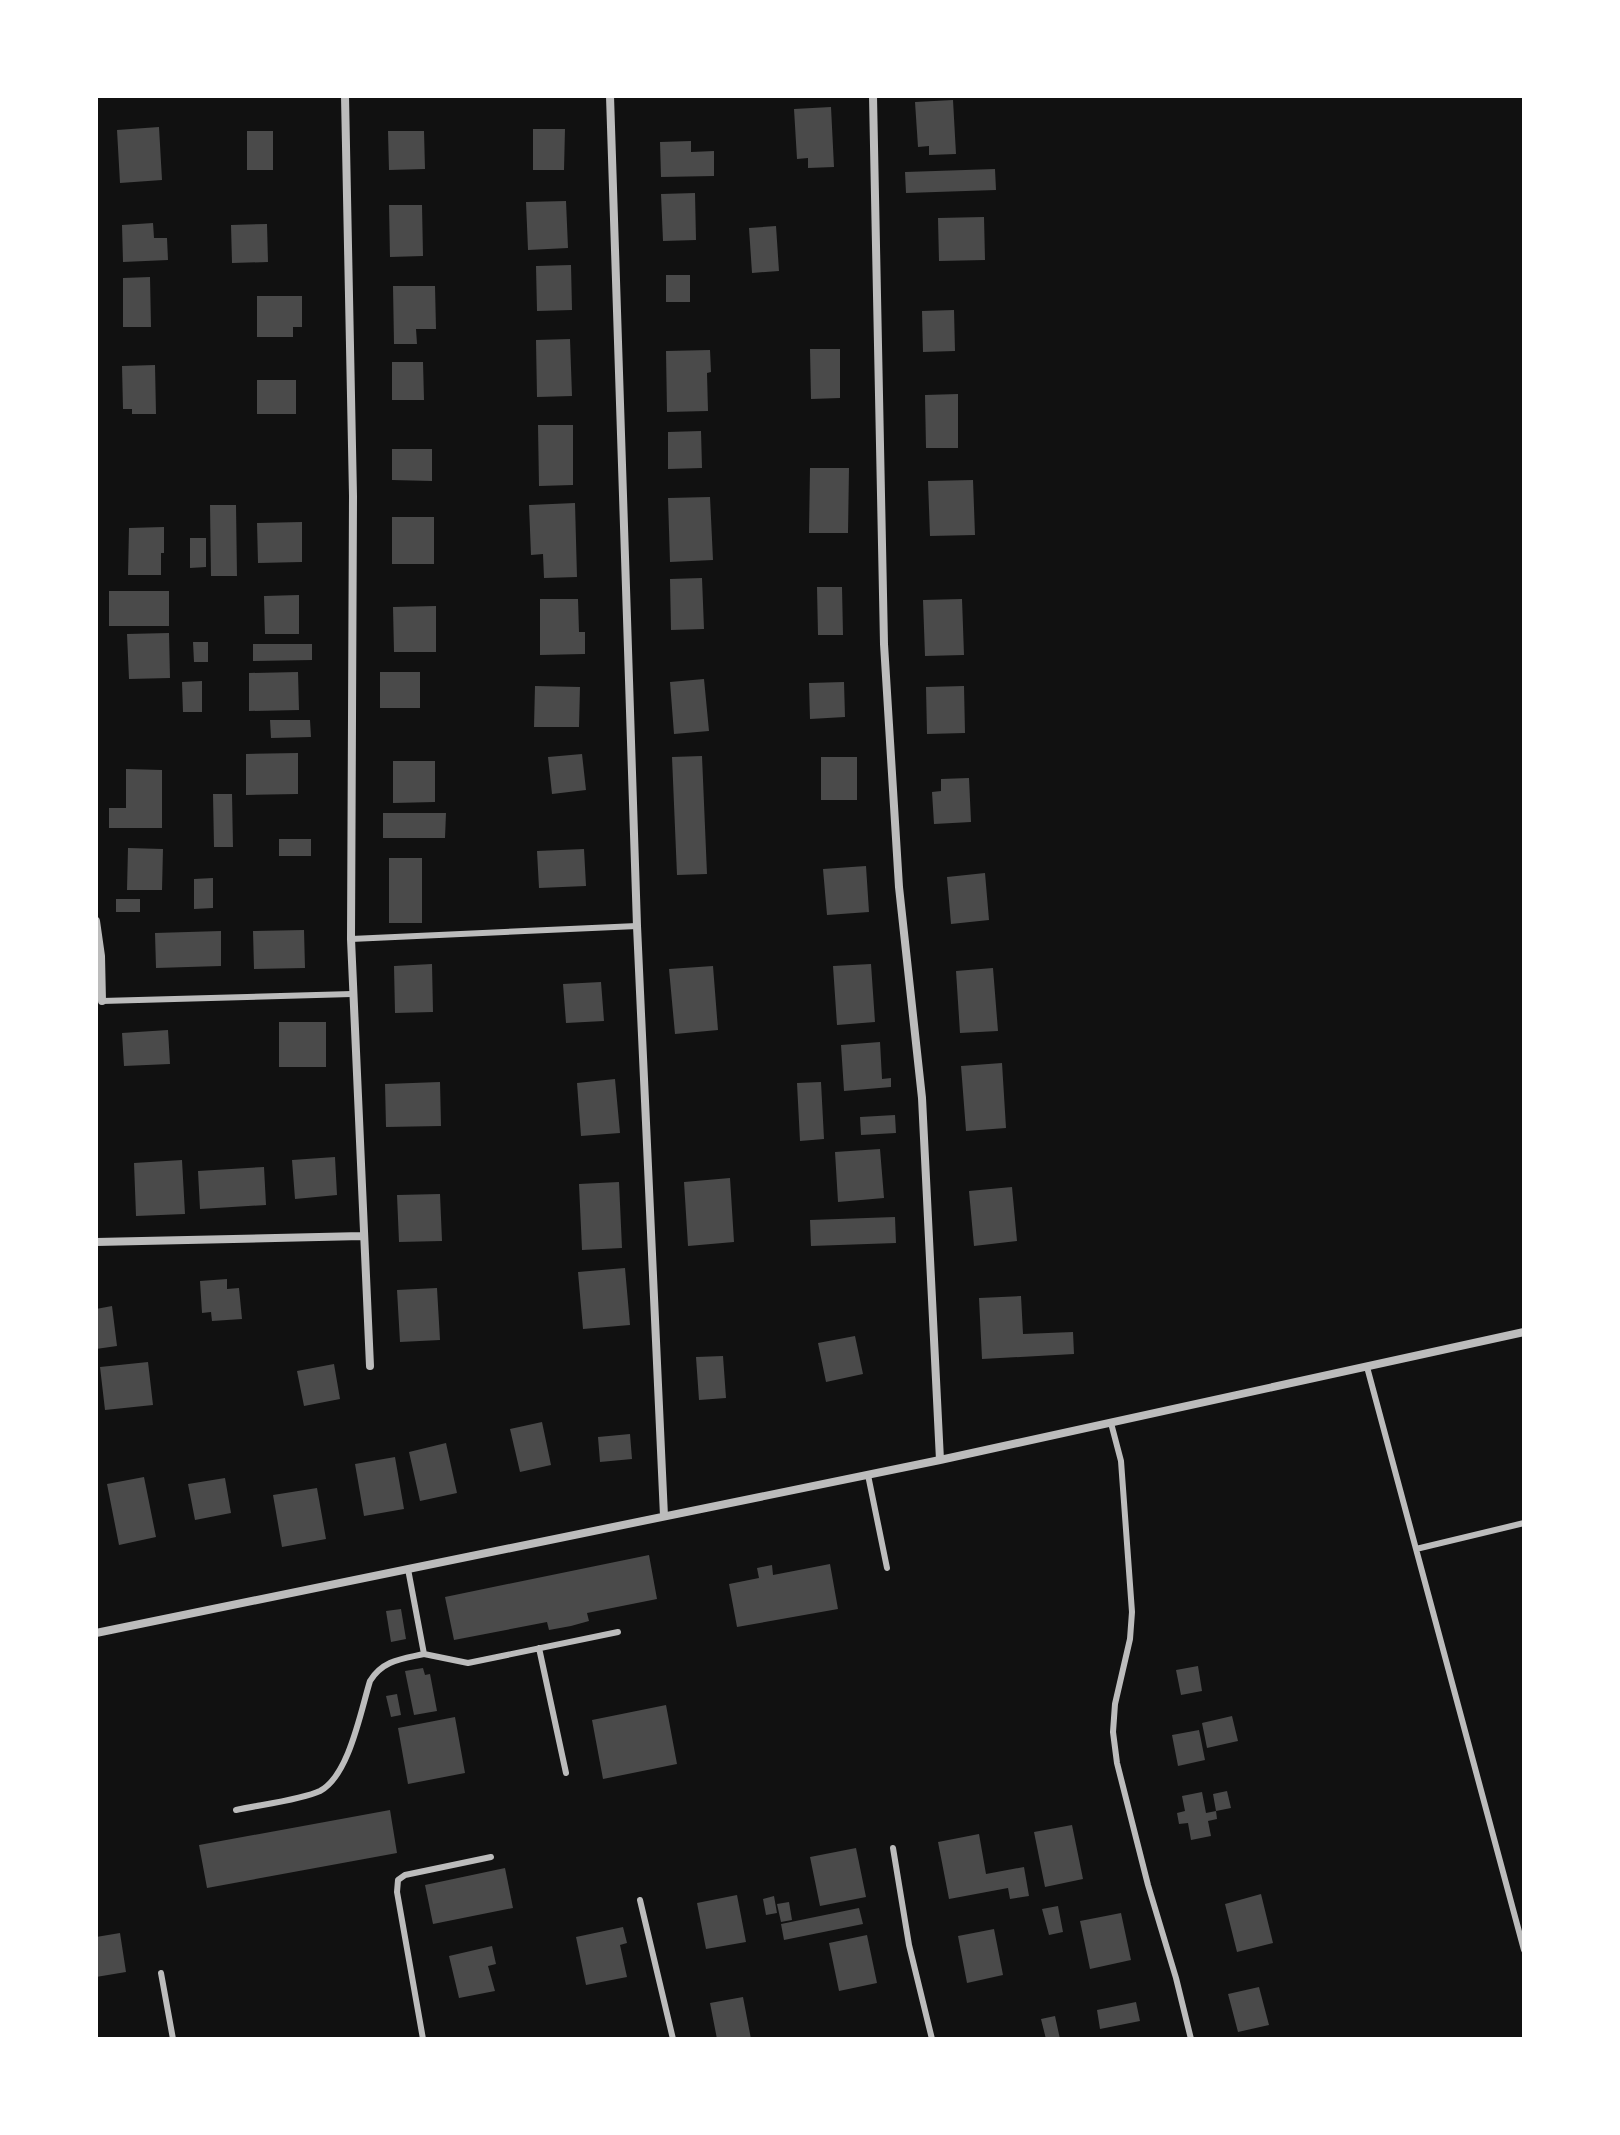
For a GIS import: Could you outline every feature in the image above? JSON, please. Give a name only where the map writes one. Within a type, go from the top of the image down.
[{"type":"street","points":[[345,96],[352,466],[352,994],[370,1366]]},
{"type":"street","points":[[610,96],[637,926],[664,1516]]},
{"type":"street","points":[[873,96],[884,644],[899,887],[922,1098],[940,1460]]},
{"type":"street","points":[[96,921],[102,1001]]},
{"type":"street","points":[[96,1242],[362,1236]]},
{"type":"street","points":[[96,1630],[940,1460],[1524,1332]]},
{"type":"lane","points":[[351,939],[637,926]]},
{"type":"lane","points":[[102,1001],[352,994]]},
{"type":"lane","points":[[1367,1367],[1524,1950]]},
{"type":"lane","points":[[1111,1423],[1121,1461],[1132,1612],[1130,1639],[1115,1704],[1115,1747],[1144,1870],[1191,2039]]},
{"type":"lane","points":[[868,1475],[887,1568]]},
{"type":"lane","points":[[1416,1549],[1524,1523]]},
{"type":"lane","points":[[408,1569],[424,1654]]},
{"type":"lane","points":[[236,1810],[319,1792],[331,1783],[343,1765],[370,1681],[387,1662],[424,1654],[468,1663],[618,1632]]},
{"type":"lane","points":[[539,1648],[566,1773]]},
{"type":"lane","points":[[893,1848],[909,1945],[932,2039]]},
{"type":"lane","points":[[423,2039],[397,1892],[398,1880],[405,1875],[491,1857]]},
{"type":"lane","points":[[640,1900],[673,2039]]},
{"type":"lane","points":[[161,1973],[173,2039]]},
{"type":"building","points":[[953,100],[956,154],[929,155],[929,146],[918,147],[915,102]]},
{"type":"building","points":[[831,107],[834,167],[808,168],[808,158],[797,159],[794,109]]},
{"type":"building","points":[[159,127],[162,180],[120,183],[117,130]]},
{"type":"building","points":[[533,129],[565,129],[564,170],[533,170]]},
{"type":"building","points":[[247,131],[273,131],[273,170],[247,170]]},
{"type":"building","points":[[388,131],[424,131],[425,169],[389,170]]},
{"type":"building","points":[[691,141],[691,152],[714,151],[714,176],[661,177],[660,142]]},
{"type":"building","points":[[995,169],[996,190],[906,193],[905,172]]},
{"type":"building","points":[[695,193],[696,240],[663,241],[661,194]]},
{"type":"building","points":[[566,201],[568,248],[528,250],[526,202]]},
{"type":"building","points":[[389,205],[422,205],[423,256],[390,257]]},
{"type":"building","points":[[984,217],[985,260],[939,261],[938,218]]},
{"type":"building","points":[[153,223],[154,238],[167,238],[168,260],[123,262],[122,225]]},
{"type":"building","points":[[267,224],[268,262],[232,263],[231,225]]},
{"type":"building","points":[[776,226],[779,271],[752,273],[749,228]]},
{"type":"building","points":[[571,265],[572,310],[537,311],[536,266]]},
{"type":"building","points":[[666,275],[690,275],[690,302],[666,302]]},
{"type":"building","points":[[150,277],[151,327],[123,327],[123,278]]},
{"type":"building","points":[[393,286],[435,286],[436,329],[416,329],[417,344],[394,344]]},
{"type":"building","points":[[257,296],[302,296],[302,327],[293,327],[293,337],[257,337]]},
{"type":"building","points":[[954,310],[955,351],[923,352],[922,311]]},
{"type":"building","points":[[570,339],[572,396],[537,397],[536,340]]},
{"type":"building","points":[[810,349],[840,349],[840,398],[811,399]]},
{"type":"building","points":[[710,350],[708,411],[667,412],[666,351]]},
{"type":"building","points":[[392,362],[423,362],[424,400],[392,400]]},
{"type":"building","points":[[155,365],[156,414],[132,414],[132,409],[123,409],[122,366]]},
{"type":"building","points":[[257,380],[296,380],[296,414],[257,414]]},
{"type":"building","points":[[958,394],[958,448],[926,448],[925,395]]},
{"type":"building","points":[[538,425],[573,425],[573,485],[539,486]]},
{"type":"building","points":[[701,431],[702,468],[668,469],[668,432]]},
{"type":"building","points":[[392,449],[432,449],[432,481],[392,480]]},
{"type":"building","points":[[810,468],[849,468],[848,533],[809,533]]},
{"type":"building","points":[[973,480],[975,535],[930,536],[928,481]]},
{"type":"building","points":[[710,497],[713,560],[670,562],[668,498]]},
{"type":"building","points":[[575,503],[577,577],[544,578],[543,554],[531,555],[529,505]]},
{"type":"building","points":[[210,505],[236,505],[237,576],[211,576]]},
{"type":"building","points":[[392,517],[434,517],[434,564],[392,564]]},
{"type":"building","points":[[302,522],[302,562],[258,563],[257,523]]},
{"type":"building","points":[[164,527],[161,575],[128,575],[129,528]]},
{"type":"building","points":[[190,538],[206,538],[206,567],[190,568]]},
{"type":"building","points":[[702,578],[704,629],[671,630],[670,579]]},
{"type":"building","points":[[817,587],[842,587],[843,635],[818,635]]},
{"type":"building","points":[[109,591],[169,591],[169,626],[109,626]]},
{"type":"building","points":[[299,595],[299,634],[265,634],[264,596]]},
{"type":"building","points":[[540,599],[578,599],[579,632],[585,632],[585,654],[540,655]]},
{"type":"building","points":[[962,599],[964,655],[925,656],[923,600]]},
{"type":"building","points":[[436,606],[436,652],[394,652],[393,607]]},
{"type":"building","points":[[169,633],[170,678],[129,679],[127,634]]},
{"type":"building","points":[[193,642],[208,642],[208,662],[194,662]]},
{"type":"building","points":[[253,644],[312,644],[312,660],[253,661]]},
{"type":"building","points":[[298,672],[299,710],[249,711],[249,673]]},
{"type":"building","points":[[380,672],[420,672],[420,708],[380,708]]},
{"type":"building","points":[[704,679],[709,731],[674,734],[670,682]]},
{"type":"building","points":[[202,681],[202,712],[183,712],[182,682]]},
{"type":"building","points":[[844,682],[845,717],[810,719],[809,683]]},
{"type":"building","points":[[535,686],[580,687],[579,727],[534,727]]},
{"type":"building","points":[[964,686],[965,733],[927,734],[926,687]]},
{"type":"building","points":[[270,720],[310,720],[311,737],[271,738]]},
{"type":"building","points":[[298,753],[298,794],[246,795],[246,754]]},
{"type":"building","points":[[582,754],[586,790],[552,794],[548,757]]},
{"type":"building","points":[[702,756],[707,874],[677,875],[672,757]]},
{"type":"building","points":[[821,757],[857,757],[857,800],[821,800]]},
{"type":"building","points":[[393,761],[435,761],[435,802],[393,803]]},
{"type":"building","points":[[126,769],[162,770],[162,828],[109,828],[109,808],[126,808]]},
{"type":"building","points":[[969,778],[971,822],[934,824],[932,792],[941,791],[941,779]]},
{"type":"building","points":[[213,794],[232,794],[233,847],[214,847]]},
{"type":"building","points":[[383,813],[446,813],[445,838],[383,838]]},
{"type":"building","points":[[279,839],[311,839],[311,856],[279,856]]},
{"type":"building","points":[[128,848],[163,849],[162,890],[127,890]]},
{"type":"building","points":[[584,849],[586,886],[539,888],[537,851]]},
{"type":"building","points":[[389,858],[422,858],[422,923],[389,923]]},
{"type":"building","points":[[866,866],[869,912],[827,915],[823,869]]},
{"type":"building","points":[[985,873],[989,920],[951,924],[947,877]]},
{"type":"building","points":[[213,878],[213,908],[194,909],[194,879]]},
{"type":"building","points":[[116,899],[140,899],[140,912],[116,912]]},
{"type":"building","points":[[304,930],[305,968],[254,969],[253,931]]},
{"type":"building","points":[[221,931],[221,966],[156,968],[155,933]]},
{"type":"building","points":[[432,964],[433,1012],[395,1013],[394,966]]},
{"type":"building","points":[[871,964],[875,1022],[837,1025],[833,966]]},
{"type":"building","points":[[713,966],[718,1030],[675,1034],[669,969]]},
{"type":"building","points":[[993,968],[998,1031],[960,1033],[956,971]]},
{"type":"building","points":[[601,982],[604,1021],[566,1023],[563,984]]},
{"type":"building","points":[[279,1022],[326,1022],[326,1067],[279,1067]]},
{"type":"building","points":[[168,1030],[170,1064],[124,1066],[122,1033]]},
{"type":"building","points":[[880,1042],[882,1079],[891,1078],[891,1087],[844,1091],[841,1045]]},
{"type":"building","points":[[1002,1063],[1006,1128],[966,1131],[961,1066]]},
{"type":"building","points":[[615,1079],[620,1133],[581,1136],[577,1083]]},
{"type":"building","points":[[440,1082],[441,1126],[386,1127],[385,1084]]},
{"type":"building","points":[[821,1082],[824,1139],[800,1141],[797,1083]]},
{"type":"building","points":[[895,1115],[896,1133],[861,1135],[860,1117]]},
{"type":"building","points":[[880,1149],[884,1198],[838,1202],[835,1152]]},
{"type":"building","points":[[335,1157],[337,1195],[295,1199],[292,1160]]},
{"type":"building","points":[[182,1160],[185,1214],[136,1216],[134,1163]]},
{"type":"building","points":[[264,1167],[266,1205],[200,1209],[198,1171]]},
{"type":"building","points":[[730,1178],[734,1242],[688,1246],[684,1182]]},
{"type":"building","points":[[619,1182],[622,1248],[582,1250],[579,1184]]},
{"type":"building","points":[[1012,1187],[1017,1241],[974,1246],[969,1191]]},
{"type":"building","points":[[440,1194],[442,1241],[399,1242],[397,1195]]},
{"type":"building","points":[[895,1217],[896,1243],[811,1246],[810,1220]]},
{"type":"building","points":[[625,1268],[630,1325],[583,1329],[578,1272]]},
{"type":"building","points":[[227,1279],[227,1289],[239,1288],[242,1319],[212,1321],[211,1312],[202,1313],[200,1281]]},
{"type":"building","points":[[437,1288],[440,1340],[400,1342],[397,1290]]},
{"type":"building","points":[[1021,1296],[1023,1334],[1073,1332],[1074,1354],[982,1359],[979,1298]]},
{"type":"building","points":[[112,1306],[117,1346],[96,1349],[96,1309]]},
{"type":"building","points":[[855,1336],[863,1374],[826,1382],[818,1343]]},
{"type":"building","points":[[723,1356],[726,1398],[699,1400],[696,1357]]},
{"type":"building","points":[[148,1362],[153,1405],[105,1410],[100,1367]]},
{"type":"building","points":[[334,1364],[340,1399],[304,1406],[297,1371]]},
{"type":"building","points":[[542,1422],[551,1465],[520,1472],[510,1429]]},
{"type":"building","points":[[630,1434],[632,1459],[600,1462],[598,1437]]},
{"type":"building","points":[[446,1443],[457,1493],[420,1501],[409,1452]]},
{"type":"building","points":[[395,1457],[404,1509],[364,1516],[355,1464]]},
{"type":"building","points":[[144,1477],[156,1537],[119,1545],[107,1484]]},
{"type":"building","points":[[225,1478],[231,1513],[195,1520],[188,1484]]},
{"type":"building","points":[[317,1488],[326,1539],[282,1547],[273,1495]]},
{"type":"building","points":[[649,1555],[657,1599],[587,1613],[589,1621],[571,1626],[549,1630],[547,1622],[454,1640],[445,1597]]},
{"type":"building","points":[[830,1564],[838,1609],[737,1627],[729,1584],[759,1578],[757,1568],[772,1565],[773,1575]]},
{"type":"building","points":[[401,1609],[406,1639],[391,1642],[386,1611]]},
{"type":"building","points":[[1198,1666],[1202,1691],[1181,1695],[1176,1670]]},
{"type":"building","points":[[423,1668],[425,1675],[430,1674],[437,1711],[414,1715],[405,1671]]},
{"type":"building","points":[[397,1694],[401,1715],[391,1717],[386,1696]]},
{"type":"building","points":[[666,1705],[677,1764],[603,1779],[592,1720]]},
{"type":"building","points":[[1232,1716],[1238,1741],[1207,1748],[1202,1723]]},
{"type":"building","points":[[455,1717],[465,1773],[408,1784],[398,1728]]},
{"type":"building","points":[[1199,1730],[1205,1760],[1178,1766],[1172,1735]]},
{"type":"building","points":[[1227,1791],[1231,1808],[1216,1811],[1213,1794]]},
{"type":"building","points":[[1202,1792],[1206,1813],[1216,1811],[1217,1819],[1208,1821],[1211,1836],[1191,1840],[1188,1823],[1179,1824],[1177,1813],[1185,1811],[1182,1796]]},
{"type":"building","points":[[390,1810],[397,1853],[207,1888],[199,1845]]},
{"type":"building","points":[[1072,1825],[1083,1879],[1045,1887],[1034,1832]]},
{"type":"building","points":[[979,1834],[986,1874],[1024,1867],[1029,1896],[1010,1899],[1008,1888],[949,1899],[938,1842]]},
{"type":"building","points":[[856,1848],[866,1897],[820,1906],[810,1857]]},
{"type":"building","points":[[505,1868],[513,1908],[433,1924],[425,1885]]},
{"type":"building","points":[[1261,1894],[1273,1943],[1237,1952],[1225,1904]]},
{"type":"building","points":[[737,1895],[746,1942],[706,1949],[697,1903]]},
{"type":"building","points":[[774,1896],[777,1913],[766,1915],[763,1899]]},
{"type":"building","points":[[789,1902],[792,1920],[781,1922],[777,1904]]},
{"type":"building","points":[[1058,1906],[1063,1932],[1049,1935],[1042,1909]]},
{"type":"building","points":[[859,1908],[863,1924],[784,1940],[781,1924]]},
{"type":"building","points":[[1121,1913],[1131,1960],[1090,1969],[1080,1921]]},
{"type":"building","points":[[623,1927],[627,1943],[620,1945],[627,1977],[586,1985],[576,1937]]},
{"type":"building","points":[[994,1929],[1003,1975],[967,1983],[958,1936]]},
{"type":"building","points":[[120,1933],[126,1972],[96,1977],[96,1937]]},
{"type":"building","points":[[867,1935],[877,1983],[839,1991],[829,1943]]},
{"type":"building","points":[[492,1946],[496,1964],[488,1966],[495,1991],[459,1998],[449,1956]]},
{"type":"building","points":[[1259,1987],[1269,2025],[1238,2032],[1228,1994]]},
{"type":"building","points":[[743,1997],[751,2039],[717,2039],[710,2003]]},
{"type":"building","points":[[1136,2002],[1140,2021],[1100,2029],[1097,2010]]},
{"type":"building","points":[[1055,2016],[1060,2039],[1046,2039],[1041,2019]]}]
